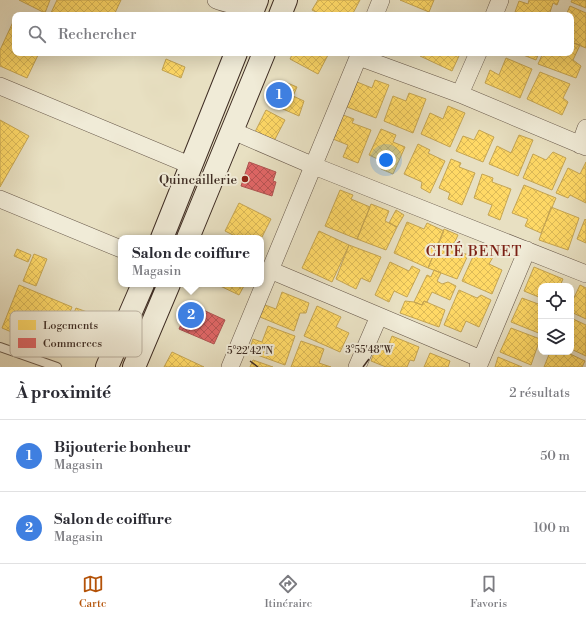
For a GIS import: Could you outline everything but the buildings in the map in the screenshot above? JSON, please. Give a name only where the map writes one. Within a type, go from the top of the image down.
[{"type":"main road","points":[[281,12],[286,0]]},
{"type":"main road","points":[[163,235],[235,56]]},
{"type":"main road","points":[[189,235],[263,56]]},
{"type":"main road","points":[[131,311],[142,287]]},
{"type":"main road","points":[[142,348],[168,287]]},
{"type":"main road","points":[[107,367],[111,357]]},
{"type":"main road","points":[[134,367],[138,357]]},
{"type":"street","points":[[216,0],[229,5],[243,6],[253,9]]},
{"type":"street","points":[[376,12],[381,0]]},
{"type":"street","points":[[495,12],[500,0]]},
{"type":"street","points":[[264,285],[359,56]]},
{"type":"street","points":[[362,56],[460,94],[583,146],[586,128]]},
{"type":"street","points":[[460,94],[477,56]]},
{"type":"street","points":[[0,86],[192,166]]},
{"type":"street","points":[[233,131],[314,166],[586,274]]},
{"type":"street","points":[[0,199],[118,248]]},
{"type":"street","points":[[270,270],[379,316],[479,363],[527,250]]},
{"type":"street","points":[[230,367],[263,287]]},
{"type":"street","points":[[356,367],[379,316]]},
{"type":"lane","points":[[0,347],[10,351]]},
{"type":"lane","points":[[28,357],[57,367]]},
{"type":"place","name":"Bijouterie bonheur","points":[[279,95]]},
{"type":"place","name":"Quincaillerie","points":[[245,179]]},
{"type":"place","name":"Salon de coiffure","points":[[191,315]]},
{"type":"district","name":"CITÉ BENET","points":[[474,251]]}]
